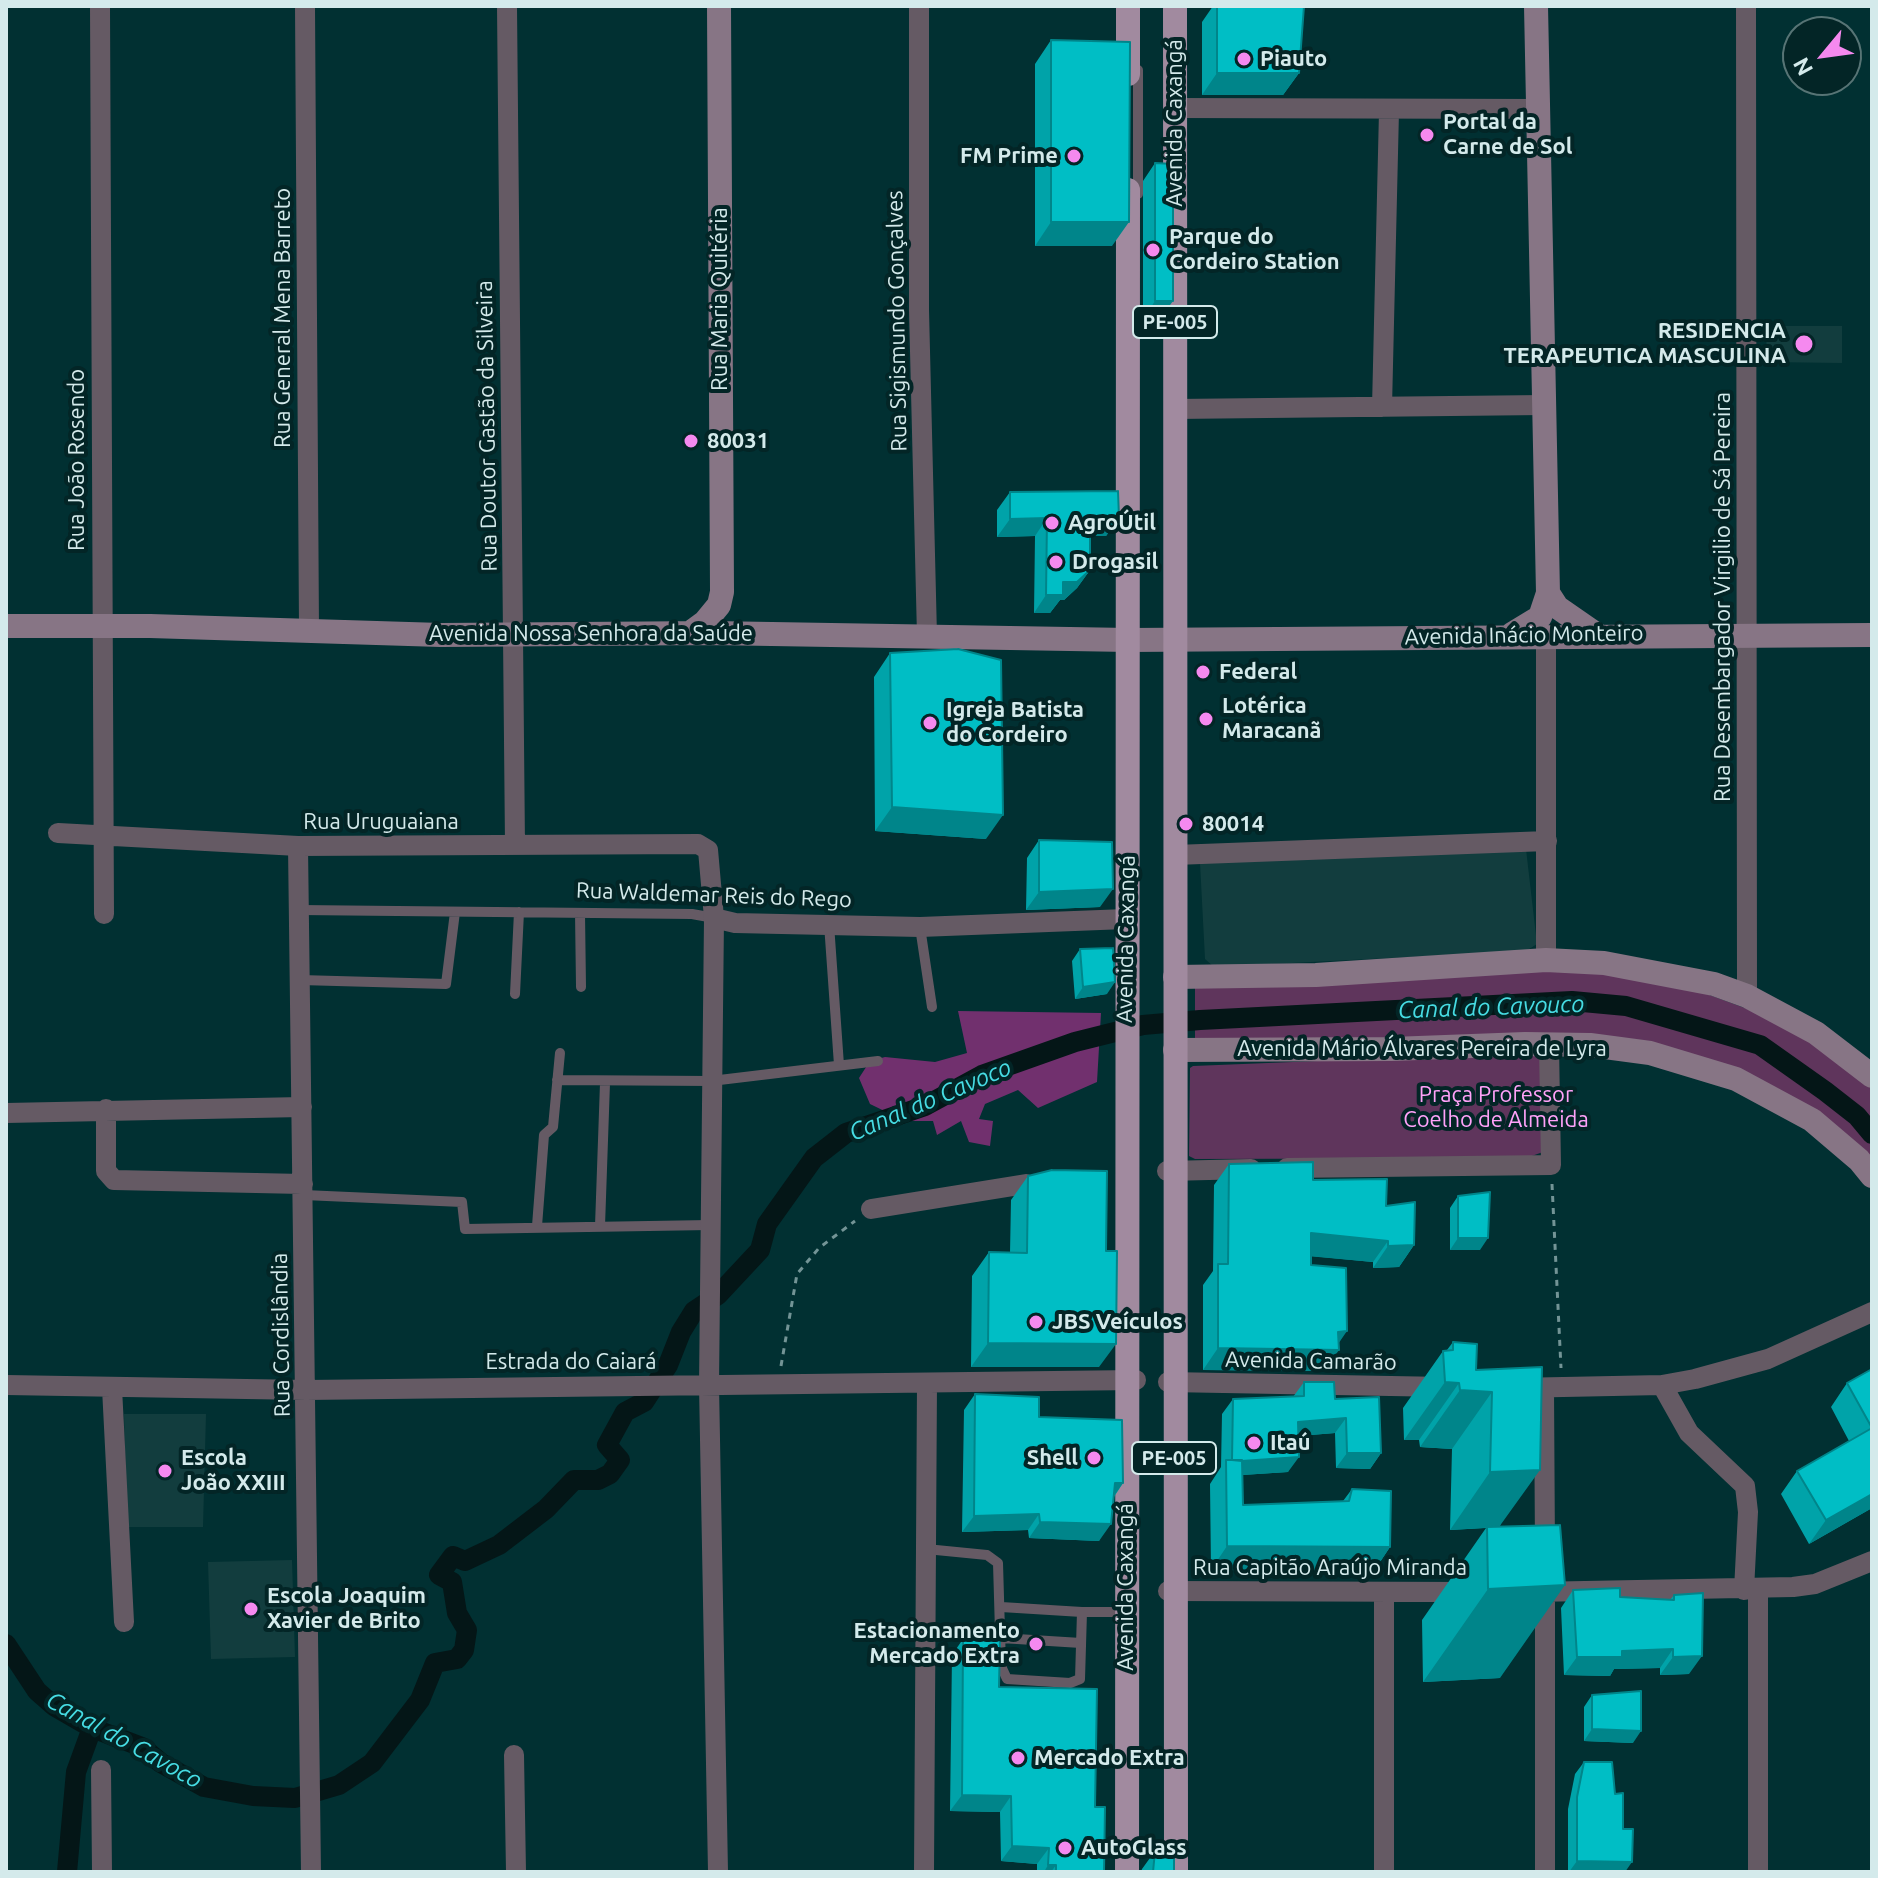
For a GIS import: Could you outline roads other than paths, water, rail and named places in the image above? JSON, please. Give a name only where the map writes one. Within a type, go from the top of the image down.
[{"type":"main road","name":"Avenida Caxangá","points":[[1127,1872],[1131,1612],[1130,1380],[1121,1174],[1130,1055],[1131,977],[1126,919],[1133,640],[1128,6]]},
{"type":"main road","name":"Avenida Caxangá","points":[[1175,6],[1175,409],[1171,639],[1175,855],[1170,1171],[1176,1872]]},
{"type":"street","name":"Rua João Rosendo","points":[[100,6],[104,914]]},
{"type":"street","name":"Rua General Mena Barreto","points":[[305,6],[309,630]]},
{"type":"street","name":"Rua Doutor Gastão da Silveira","points":[[507,6],[515,845]]},
{"type":"street","name":"Rua Maria Quitéria","points":[[719,6],[722,592]]},
{"type":"street","name":"Rua Sigismundo Gonçalves","points":[[919,6],[919,310],[927,636]]},
{"type":"street","points":[[1510,635],[1540,617],[1548,593],[1536,6]]},
{"type":"street","name":"Rua Desembargador Virgilio de Sá Pereira","points":[[1746,6],[1747,996]]},
{"type":"street","points":[[1175,108],[1389,111],[1540,109]]},
{"type":"street","points":[[1382,407],[1389,111]]},
{"type":"street","points":[[1175,409],[1544,405]]},
{"type":"street","points":[[690,633],[705,622],[719,605],[722,592]]},
{"type":"street","points":[[722,592],[734,617],[752,634]]},
{"type":"street","points":[[1548,593],[1557,607],[1596,634]]},
{"type":"street","name":"Avenida Nossa Senhora da Saúde","points":[[6,626],[513,635],[690,633],[1171,639]]},
{"type":"street","name":"Avenida Inácio Monteiro","points":[[1171,639],[1747,633],[1872,635]]},
{"type":"street","points":[[1546,635],[1546,960]]},
{"type":"street","name":"Rua Uruguaiana","points":[[58,833],[298,846],[704,846],[708,850],[714,918]]},
{"type":"street","points":[[1175,855],[1547,841]]},
{"type":"street","name":"Rua Cordislândia","points":[[298,846],[311,1872]]},
{"type":"street","points":[[714,918],[709,1385],[718,1872]]},
{"type":"street","name":"Rua Waldemar Reis do Rego","points":[[714,918],[735,923],[920,927],[1126,919]]},
{"type":"street","points":[[1172,980],[1316,975],[1546,960],[1604,963],[1665,973],[1747,996],[1816,1033],[1872,1076]]},
{"type":"street","points":[[1170,1171],[1551,1165],[1549,1045]]},
{"type":"street","name":"Avenida Mário Álvares Pereira de Lyra","points":[[1172,1048],[1549,1045],[1650,1053],[1736,1079],[1812,1120],[1859,1160],[1872,1176]]},
{"type":"street","points":[[6,1113],[302,1107]]},
{"type":"street","points":[[106,1109],[106,1171],[114,1180],[304,1190]]},
{"type":"street","points":[[871,1209],[1026,1184]]},
{"type":"street","points":[[1497,1388],[1662,1385],[1768,1359],[1872,1312]]},
{"type":"street","name":"Estrada do Caiará","points":[[6,1385],[306,1390],[1130,1380]]},
{"type":"street","name":"Avenida Camarão","points":[[1171,1382],[1466,1387]]},
{"type":"street","points":[[924,1872],[927,1383]]},
{"type":"street","points":[[1662,1385],[1689,1433],[1745,1486],[1751,1589],[1758,1872]]},
{"type":"street","points":[[112,1388],[124,1622]]},
{"type":"street","points":[[1545,1872],[1545,1592],[1553,1388]]},
{"type":"street","points":[[1516,1592],[1751,1589],[1815,1584],[1871,1565]]},
{"type":"street","name":"Rua Capitão Araújo Miranda","points":[[1172,1591],[1487,1592]]},
{"type":"street","points":[[1384,1592],[1384,1872]]},
{"type":"street","points":[[514,1755],[516,1872]]},
{"type":"street","points":[[101,1770],[102,1872]]},
{"type":"lane","points":[[1131,977],[1138,6]]},
{"type":"lane","points":[[1167,6],[1172,980]]},
{"type":"lane","name":"Rua Waldemar Reis do Rego","points":[[299,910],[692,914],[714,918]]},
{"type":"lane","points":[[300,980],[446,984],[455,912]]},
{"type":"lane","points":[[515,994],[519,912]]},
{"type":"lane","points":[[580,913],[581,987]]},
{"type":"lane","points":[[829,924],[839,1065]]},
{"type":"lane","points":[[920,927],[932,1007]]},
{"type":"lane","points":[[537,1226],[544,1135],[553,1127],[560,1053]]},
{"type":"lane","points":[[557,1080],[605,1083],[711,1081],[878,1061]]},
{"type":"lane","points":[[600,1226],[605,1083]]},
{"type":"lane","points":[[304,1190],[462,1202],[465,1229],[710,1225]]},
{"type":"lane","points":[[926,1549],[987,1555],[998,1563],[1001,1666],[1007,1679],[1070,1683],[1080,1679],[1083,1662],[1082,1612]]},
{"type":"lane","points":[[1169,1872],[1172,1591]]},
{"type":"lane","points":[[1001,1607],[1131,1612],[1136,1872]]},
{"type":"lane","points":[[1001,1638],[1081,1643]]},
{"type":"waterway","name":"Canal do Cavoco","points":[[6,1644],[37,1691],[54,1706],[92,1728],[142,1747],[161,1763],[204,1787],[253,1796],[295,1798],[339,1785],[372,1763],[420,1700],[435,1663],[457,1659],[464,1650],[467,1630],[457,1613],[452,1582],[439,1575],[453,1556],[465,1561],[499,1545],[546,1509],[574,1480],[598,1480],[610,1474],[620,1460],[607,1445],[625,1412],[644,1402],[668,1365],[681,1332],[694,1311],[718,1295],[760,1250],[767,1224],[814,1158],[846,1133],[925,1106],[982,1075],[1075,1042],[1143,1025],[1200,1020],[1572,1001],[1626,1006],[1760,1045],[1857,1116],[1872,1134]]},
{"type":"waterway","points":[[67,1872],[76,1772],[92,1728]]},
{"type":"place","name":"Piauto","points":[[1244,59]]},
{"type":"place","name":"Portal da Carne de Sol","points":[[1427,135]]},
{"type":"place","name":"FM Prime","points":[[1074,156]]},
{"type":"place","name":"Parque do Cordeiro Station","points":[[1153,250]]},
{"type":"place","name":"RESIDENCIA TERAPEUTICA MASCULINA","points":[[1804,344]]},
{"type":"place","name":"80031","points":[[691,441]]},
{"type":"place","name":"AgroÚtil","points":[[1052,523]]},
{"type":"place","name":"Drogasil","points":[[1056,562]]},
{"type":"place","name":"Federal","points":[[1203,672]]},
{"type":"place","name":"Lotérica Maracanã","points":[[1206,719]]},
{"type":"place","name":"Igreja Batista do Cordeiro","points":[[930,723]]},
{"type":"place","name":"80014","points":[[1186,824]]},
{"type":"place","name":"JBS Veículos","points":[[1036,1322]]},
{"type":"place","name":"Itaú","points":[[1254,1443]]},
{"type":"place","name":"Shell","points":[[1094,1458]]},
{"type":"place","name":"Escola João XXIII","points":[[165,1471]]},
{"type":"place","name":"Escola Joaquim Xavier de Brito","points":[[251,1609]]},
{"type":"place","name":"Estacionamento Mercado Extra","points":[[1036,1644]]},
{"type":"place","name":"Mercado Extra","points":[[1018,1758]]},
{"type":"place","name":"AutoGlass","points":[[1065,1848]]},
{"type":"water label","name":"Canal do Cavouco","points":[[1491,1007]]},
{"type":"park label","name":"Praça Professor Coelho de Almeida","points":[[1496,1108]]}]
